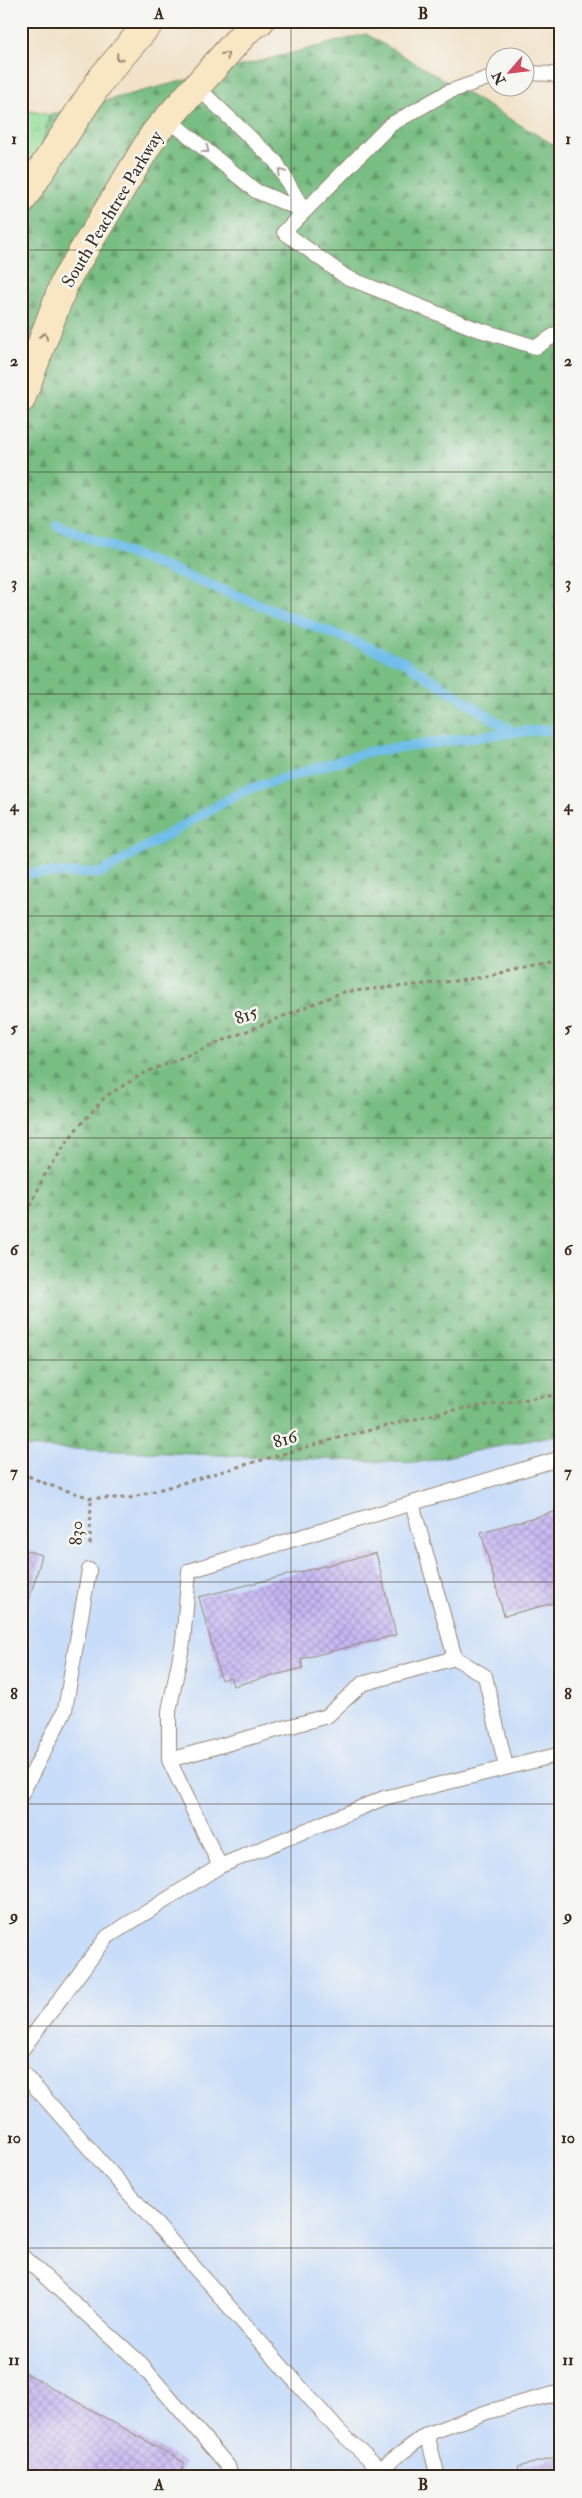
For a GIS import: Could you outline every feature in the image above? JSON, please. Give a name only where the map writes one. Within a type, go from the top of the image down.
[{"type":"main road","points":[[21,201],[102,78],[151,21]]},
{"type":"main road","name":"South Peachtree Parkway","points":[[21,398],[65,281],[155,134],[248,29],[260,21]]},
{"type":"lane","points":[[534,73],[552,74],[561,78]]},
{"type":"lane","points":[[484,79],[448,92],[390,125],[284,232],[346,277],[474,328],[536,347],[561,331]]},
{"type":"lane","points":[[197,87],[276,162],[304,211]]},
{"type":"lane","points":[[168,120],[256,192],[304,211]]},
{"type":"lane","points":[[220,1866],[169,1760],[169,1711],[183,1642],[189,1570],[561,1458]]},
{"type":"lane","points":[[412,1503],[455,1658],[485,1676],[506,1767]]},
{"type":"lane","points":[[21,1795],[65,1710],[89,1570]]},
{"type":"lane","points":[[169,1760],[327,1716],[362,1684],[455,1658]]},
{"type":"lane","points":[[21,2051],[107,1937],[220,1866],[384,1798],[561,1754]]},
{"type":"lane","points":[[21,2071],[338,2430],[379,2473],[427,2434],[487,2412],[561,2392]]},
{"type":"lane","points":[[21,2255],[138,2361],[228,2466],[231,2477]]},
{"type":"lane","points":[[427,2434],[438,2477]]},
{"type":"path","name":"815","points":[[21,1228],[44,1176],[74,1132],[106,1096],[146,1072],[344,992],[465,980],[561,961]]},
{"type":"path","name":"816","points":[[21,1473],[48,1485],[91,1498],[130,1498],[338,1438],[448,1411],[561,1394]]},
{"type":"path","name":"830","points":[[89,1570],[91,1498]]},
{"type":"shaded area","points":[[561,1434],[561,2477],[21,2477],[21,1447],[415,1463]]},
{"type":"green space","points":[[366,34],[561,149],[561,1434],[415,1463],[21,1447],[21,234],[49,115]]},
{"type":"green space","points":[[21,109],[49,115],[21,234]]},
{"type":"building","points":[[561,1510],[561,1601],[504,1616],[481,1532]]},
{"type":"building","points":[[21,1549],[42,1555],[22,1626],[21,1626]]},
{"type":"building","points":[[376,1553],[396,1635],[301,1659],[303,1668],[233,1686],[231,1677],[221,1680],[199,1597]]},
{"type":"building","points":[[21,2370],[185,2463],[178,2477],[21,2477]]},
{"type":"building","points":[[561,2456],[561,2477],[521,2477],[518,2467]]},
{"type":"waterway","points":[[57,525],[403,661],[513,732]]},
{"type":"waterway","points":[[21,873],[101,873],[243,791],[368,752],[513,732],[561,729]]}]
